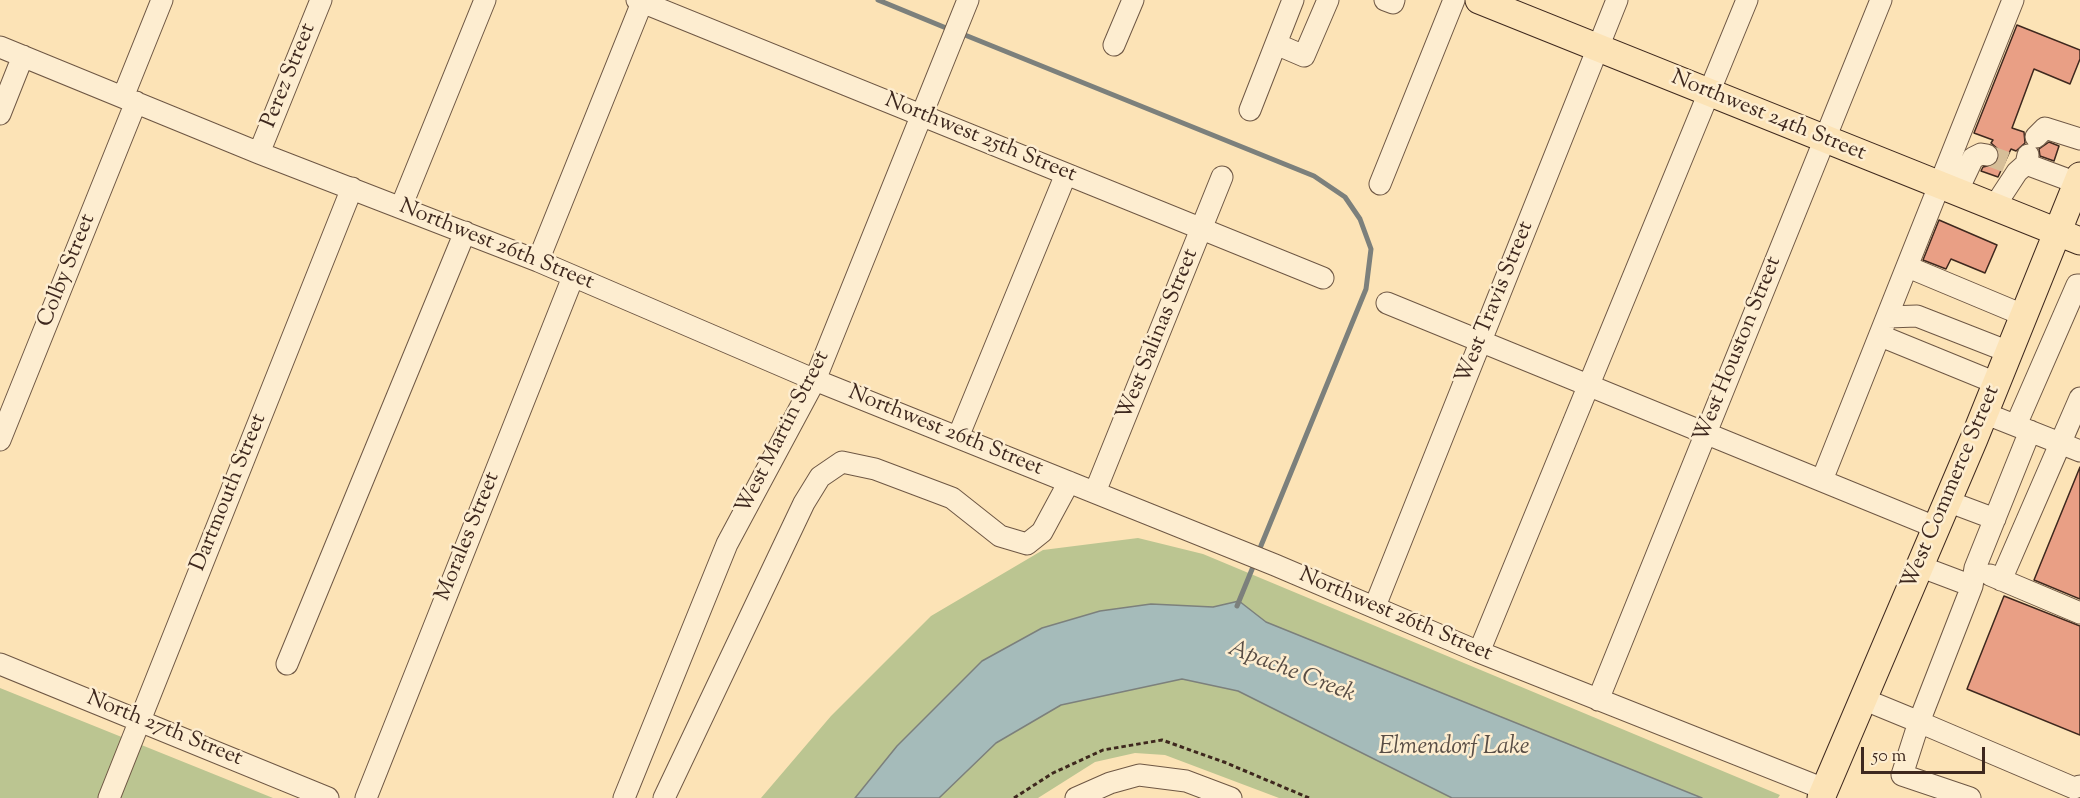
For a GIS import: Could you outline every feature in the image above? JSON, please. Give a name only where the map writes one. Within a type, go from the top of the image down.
[{"type":"main road","name":"Northwest 24th Street","points":[[1479,0],[2069,236]]},
{"type":"main road","name":"West Commerce Street","points":[[1823,794],[2024,315],[2069,236],[2078,180]]},
{"type":"street","name":"Colby Street","points":[[0,440],[130,100],[162,0]]},
{"type":"street","name":"Perez Street","points":[[259,153],[321,0]]},
{"type":"street","points":[[400,207],[485,0]]},
{"type":"street","points":[[1114,45],[1133,0]]},
{"type":"street","points":[[1250,110],[1293,0]]},
{"type":"street","points":[[1276,44],[1304,56],[1328,0]]},
{"type":"street","points":[[1385,0],[1393,3],[1394,0]]},
{"type":"street","points":[[1380,184],[1454,0]]},
{"type":"street","name":"West Travis Street","points":[[1374,606],[1617,0]]},
{"type":"street","points":[[1479,652],[1747,0]]},
{"type":"street","name":"West Houston Street","points":[[1598,700],[1881,0]]},
{"type":"street","points":[[1822,480],[1908,267],[1949,189],[2013,0]]},
{"type":"street","points":[[538,261],[641,1]]},
{"type":"street","name":"Northwest 25th Street","points":[[641,1],[920,117],[1323,278]]},
{"type":"street","name":"West Martin Street","points":[[624,798],[727,544],[815,380],[967,3]]},
{"type":"street","name":"Northwest 26th Street","points":[[0,47],[259,153],[538,261],[815,380],[1275,565],[1823,794]]},
{"type":"street","points":[[0,114],[23,56]]},
{"type":"street","points":[[1994,207],[2017,158],[2045,128],[2080,140]]},
{"type":"street","points":[[1949,189],[1973,158],[1981,154],[2017,158],[2078,180]]},
{"type":"street","points":[[958,437],[1066,174]]},
{"type":"street","name":"West Salinas Street","points":[[1095,492],[1222,177]]},
{"type":"street","name":"Dartmouth Street","points":[[109,798],[352,188]]},
{"type":"street","points":[[287,664],[465,232]]},
{"type":"street","points":[[1908,267],[2024,315]]},
{"type":"street","name":"Morales Street","points":[[366,798],[573,277]]},
{"type":"street","points":[[1970,798],[1902,775],[1919,722],[1995,519],[2023,428],[2077,285],[2080,285]]},
{"type":"street","points":[[1387,303],[1935,527]]},
{"type":"street","points":[[1884,327],[1917,316],[2009,352]]},
{"type":"street","points":[[1884,327],[1996,383]]},
{"type":"street","points":[[2001,580],[2071,447],[2080,398]]},
{"type":"street","points":[[1984,413],[2071,447]]},
{"type":"street","points":[[664,798],[804,503],[820,477],[842,462],[875,469],[952,498],[1000,536],[1027,544],[1042,532],[1069,482]]},
{"type":"street","points":[[1947,501],[1995,519]]},
{"type":"street","points":[[1919,566],[2001,580],[2080,614]]},
{"type":"street","name":"North 27th Street","points":[[0,664],[328,798]]},
{"type":"street","points":[[1863,699],[2071,791]]},
{"type":"street","points":[[1076,798],[1110,783],[1139,775],[1186,781],[1232,798]]},
{"type":"green space","points":[[1138,538],[1203,554],[1780,795],[1778,798],[1279,798],[1165,755],[1135,753],[1095,762],[1038,798],[761,798],[831,716],[931,616],[1043,550]]},
{"type":"green space","points":[[0,688],[273,798],[0,798]]},
{"type":"water","name":"Elmendorf Lake","points":[[1239,601],[1266,622],[1702,798],[1452,798],[1238,691],[1182,679],[1061,705],[996,743],[939,798],[855,798],[897,746],[982,661],[1042,628],[1100,611],[1151,604],[1213,607]]},
{"type":"building","points":[[2017,25],[2080,50],[2080,59],[2070,84],[2034,69],[2012,128],[2024,132],[2025,143],[2016,151],[2011,149],[1998,177],[1981,171],[1983,167],[1996,164],[1999,150],[1991,143],[1993,140],[1974,133]]},
{"type":"building","points":[[2049,142],[2059,146],[2054,161],[2040,156],[2039,149]]},
{"type":"building","points":[[1939,220],[1997,245],[1985,273],[1951,259],[1946,269],[1923,260]]},
{"type":"building","points":[[2080,467],[2080,599],[2034,580]]},
{"type":"building","points":[[2004,596],[2080,626],[2080,735],[1967,689]]},
{"type":"waterway","points":[[878,0],[951,30]]},
{"type":"waterway","points":[[960,33],[1314,176],[1345,197],[1360,219],[1371,249],[1366,289],[1258,553]]},
{"type":"waterway","points":[[1237,606],[1255,562]]},
{"type":"tunnel","points":[[1987,155],[2006,162]]},
{"type":"water label","name":"Apache Creek","points":[[1291,673]]}]
